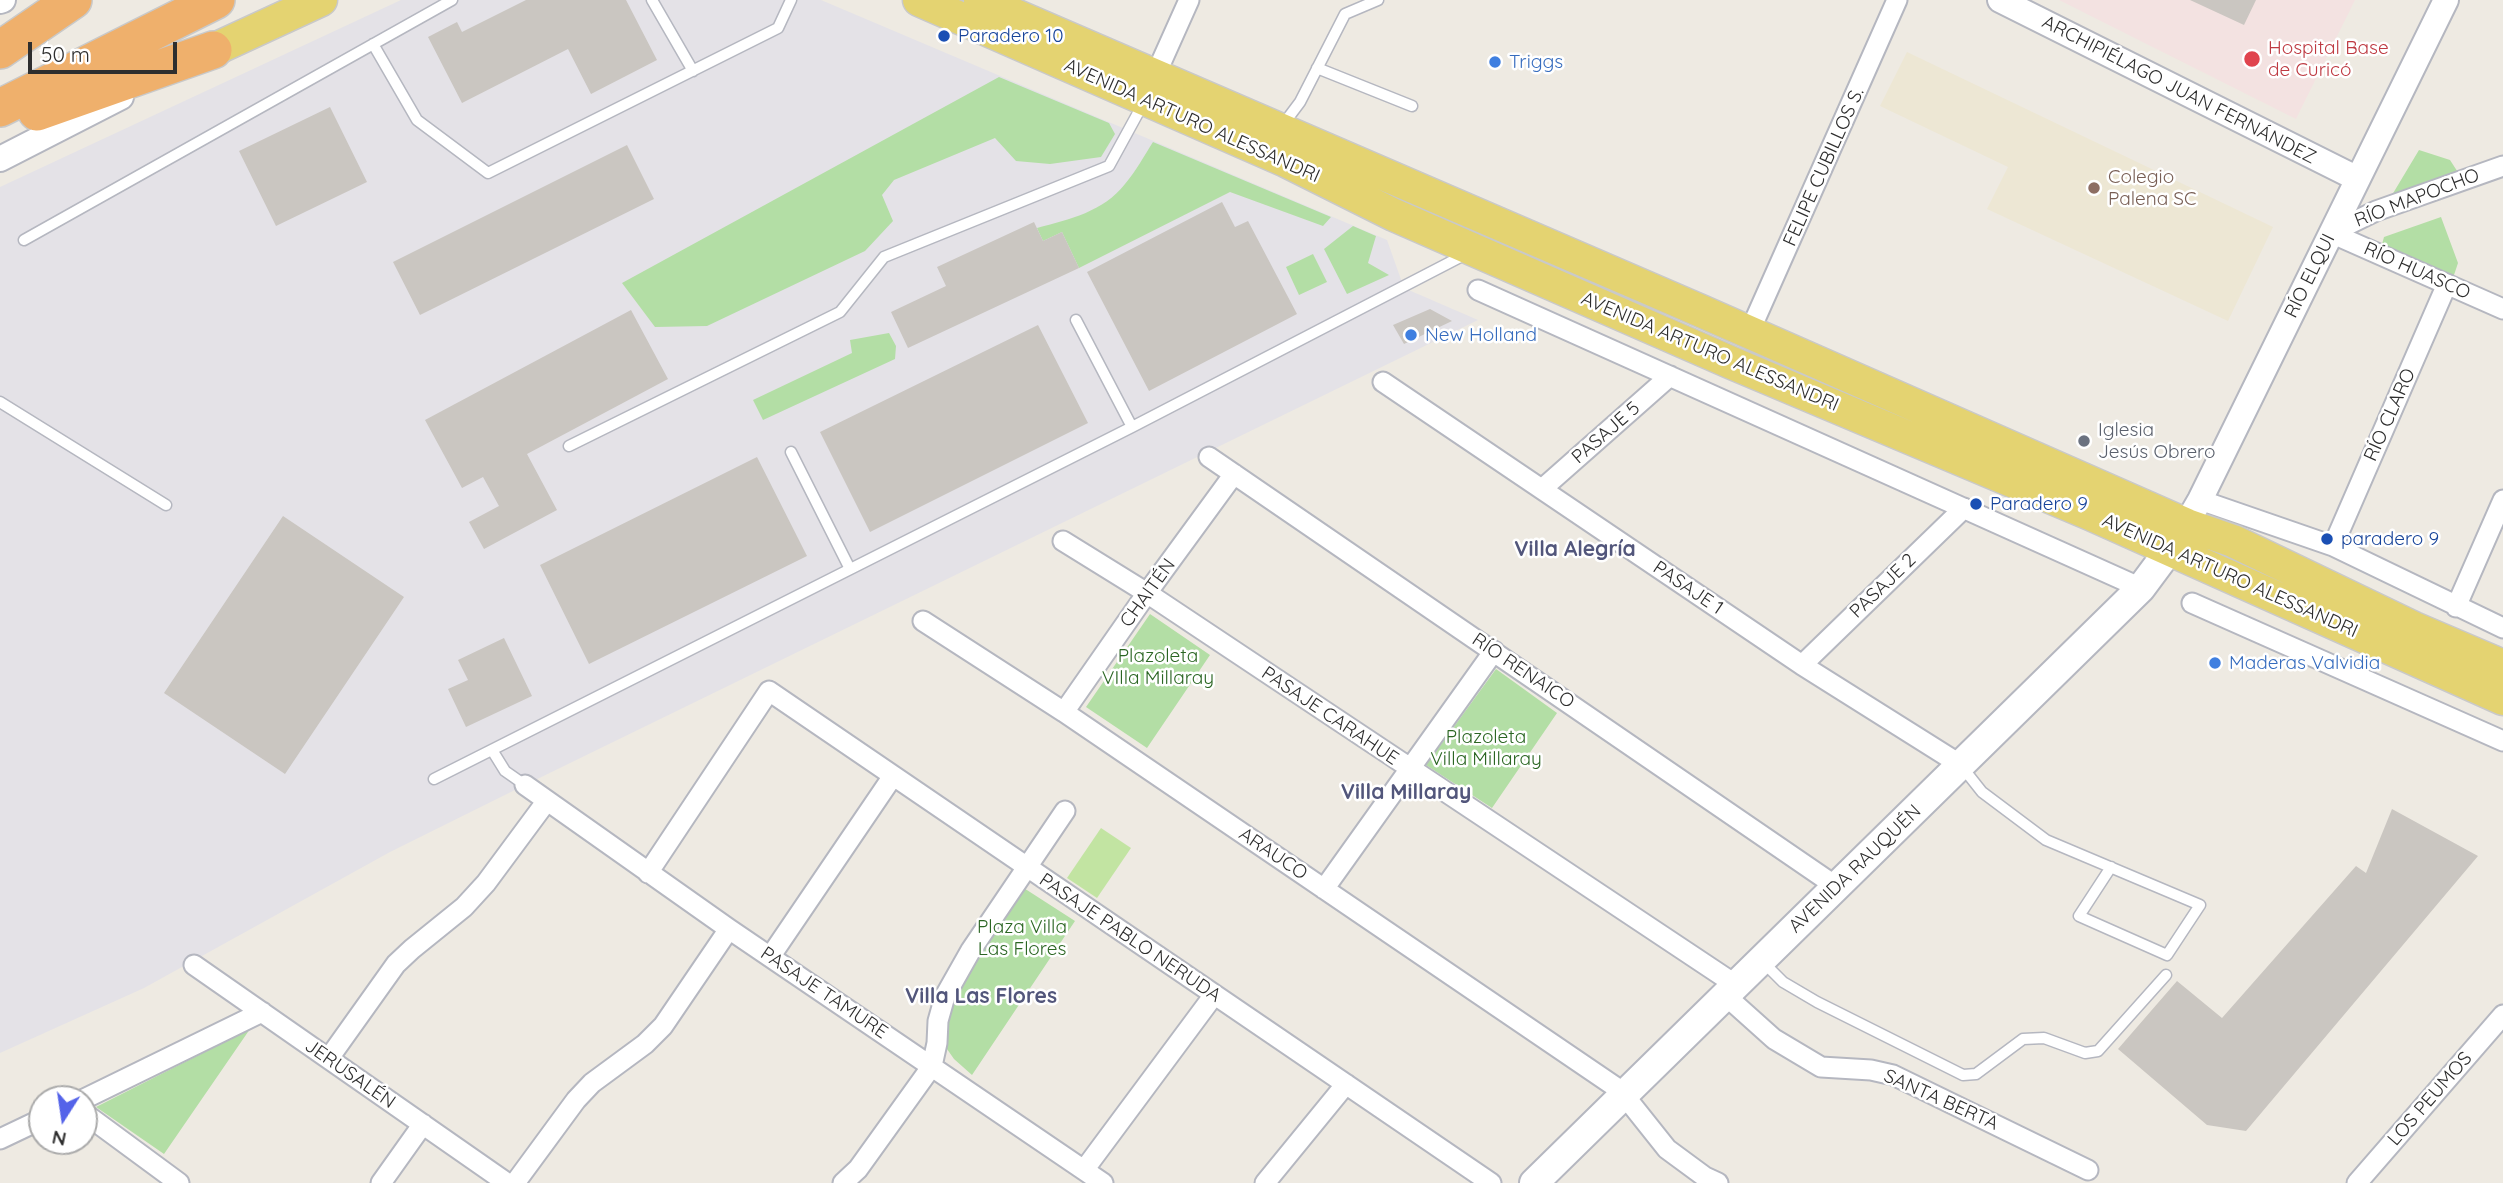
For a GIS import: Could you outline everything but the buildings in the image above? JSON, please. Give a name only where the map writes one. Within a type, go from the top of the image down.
[{"type":"highway","points":[[0,50],[73,0]]},
{"type":"highway","points":[[0,80],[160,0]]},
{"type":"highway","points":[[0,108],[216,0]]},
{"type":"highway","points":[[0,126],[214,50]]},
{"type":"main road","points":[[214,50],[321,0]]},
{"type":"main road","name":"AVENIDA ARTURO ALESSANDRI","points":[[919,0],[1152,89],[1280,130],[1732,363],[2233,541],[2414,628],[2503,666]]},
{"type":"main road","name":"AVENIDA ARTURO ALESSANDRI","points":[[981,0],[1394,215],[1491,239],[1749,333],[2186,525],[2503,699]]},
{"type":"main road","name":"AVENIDA RAUQUÉN","points":[[1534,1183],[1623,1092],[1762,960],[2141,588],[2186,525]]},
{"type":"street","points":[[1152,89],[1189,0]]},
{"type":"street","name":"FELIPE CUBILLOS S.","points":[[1749,333],[1898,0]]},
{"type":"street","name":"ARCHIPIÉLAGO JUAN FERNÁNDEZ","points":[[2000,0],[2358,179]]},
{"type":"street","name":"RÍO ELQUI","points":[[2186,525],[2445,0]]},
{"type":"street","points":[[0,159],[214,50]]},
{"type":"street","name":"RÍO MAPOCHO","points":[[2331,233],[2376,211],[2503,166]]},
{"type":"street","name":"RÍO HUASCO","points":[[2331,233],[2503,309]]},
{"type":"street","name":"RÍO CLARO","points":[[2333,546],[2447,285]]},
{"type":"street","name":"AVENIDA ARTURO ALESSANDRI","points":[[1478,290],[2141,588]]},
{"type":"street","name":"PASAJE 5","points":[[1542,489],[1670,376]]},
{"type":"street","name":"PASAJE 1","points":[[1383,382],[1801,664],[1961,765]]},
{"type":"street","name":"RÍO RENAICO","points":[[1209,457],[1837,887]]},
{"type":"street","name":"CHAITÉN","points":[[1064,712],[1234,474]]},
{"type":"street","points":[[2456,607],[2503,500]]},
{"type":"street","name":"PASAJE 2","points":[[1801,664],[1964,508]]},
{"type":"street","name":"AVENIDA ARTURO ALESSANDRI","points":[[2186,525],[2333,546],[2503,628]]},
{"type":"street","name":"PASAJE CARAHUE","points":[[1063,541],[1147,593],[1409,769],[1731,990]]},
{"type":"street","name":"AVENIDA ARTURO ALESSANDRI","points":[[2192,603],[2503,741]]},
{"type":"street","name":"ARAUCO","points":[[923,621],[1064,712],[1623,1092],[1667,1149],[1705,1177],[1718,1183]]},
{"type":"street","points":[[1324,889],[1494,651]]},
{"type":"street","name":"PASAJE PABLO NERUDA","points":[[648,873],[769,691],[1491,1183]]},
{"type":"street","points":[[770,957],[894,776]]},
{"type":"street","name":"PASAJE TAMURE","points":[[525,785],[729,929],[1103,1183]]},
{"type":"street","points":[[329,1058],[396,964],[464,907],[486,883],[546,802]]},
{"type":"street","points":[[843,1183],[858,1169],[932,1066],[938,1021],[945,996],[971,950],[1065,811]]},
{"type":"street","points":[[514,1183],[584,1091],[645,1044],[663,1026],[729,929]]},
{"type":"street","name":"JERUSALÉN","points":[[194,965],[506,1183]]},
{"type":"street","name":"SANTA BERTA","points":[[1731,990],[1774,1039],[1821,1067],[1871,1070],[1893,1075],[2088,1170]]},
{"type":"street","points":[[1084,1170],[1214,995]]},
{"type":"street","points":[[98,1092],[262,1012]]},
{"type":"street","name":"LOS PEUMOS","points":[[2357,1183],[2503,1016]]},
{"type":"street","points":[[1265,1183],[1346,1084]]},
{"type":"street","points":[[98,1123],[179,1183]]},
{"type":"street","points":[[381,1183],[422,1124]]},
{"type":"street","points":[[0,1139],[28,1126]]},
{"type":"lane","points":[[24,240],[452,0]]},
{"type":"lane","points":[[652,0],[693,71]]},
{"type":"lane","points":[[373,44],[416,120],[488,173],[778,28],[791,0]]},
{"type":"lane","points":[[1280,130],[1300,102],[1345,14],[1378,0]]},
{"type":"lane","points":[[1317,68],[1412,106]]},
{"type":"lane","points":[[569,446],[840,313],[884,257],[1109,166],[1152,89]]},
{"type":"lane","points":[[434,779],[1132,427],[1404,288],[1491,239]]},
{"type":"lane","points":[[1076,320],[1132,427]]},
{"type":"lane","points":[[0,401],[166,505]]},
{"type":"lane","points":[[791,452],[850,569]]},
{"type":"lane","points":[[492,750],[505,771],[525,785]]},
{"type":"lane","points":[[1961,765],[1982,792],[2046,839],[2200,905],[2167,955],[2079,916],[2111,867]]},
{"type":"lane","points":[[1762,960],[1783,982],[1817,1002],[1963,1074],[1976,1074],[2023,1039],[2044,1038],[2085,1053],[2098,1051],[2166,975]]},
{"type":"shaded area","points":[[401,0],[821,0],[1387,240],[1404,288],[1478,320],[525,785],[390,852],[144,988],[0,1053],[0,187]]},
{"type":"shaded area","name":"Hospital Base de Curicó","points":[[2059,0],[2355,0],[2296,119]]},
{"type":"shaded area","name":"Colegio Palena SC","points":[[1907,52],[2273,227],[2228,321],[1987,209],[2008,167],[1880,106]]},
{"type":"green space","points":[[999,77],[1109,123],[1115,134],[1101,157],[1050,164],[1016,161],[995,138],[894,180],[882,195],[893,221],[865,251],[707,326],[655,327],[622,283]]},
{"type":"green space","points":[[1153,142],[1331,217],[1323,226],[1230,192],[1079,268],[1062,232],[1043,241],[1037,228],[1085,213],[1116,194],[1133,174]]},
{"type":"green space","points":[[2419,150],[2450,160],[2461,177],[2396,200],[2392,195]]},
{"type":"green space","points":[[2441,217],[2458,263],[2452,281],[2381,248],[2384,237]]},
{"type":"green space","points":[[1353,226],[1376,236],[1368,263],[1389,275],[1347,294],[1324,249]]},
{"type":"green space","points":[[1313,254],[1327,282],[1299,295],[1286,267]]},
{"type":"green space","points":[[889,333],[896,346],[895,359],[763,420],[753,400],[852,353],[850,340]]},
{"type":"green space","name":"Plazoleta VIlla Millaray","points":[[1150,614],[1210,655],[1147,748],[1086,707]]},
{"type":"green space","name":"Plazoleta Villa Millaray","points":[[1496,669],[1557,713],[1492,808],[1426,765]]},
{"type":"green space","points":[[1101,828],[1131,848],[1097,898],[1067,878]]},
{"type":"green space","name":"Plaza Villa Las Flores","points":[[1016,883],[1075,921],[972,1075],[954,1059],[940,1039],[944,1007]]},
{"type":"green space","points":[[250,1029],[164,1154],[98,1106]]},
{"type":"place","name":"Paradero 10","points":[[944,36]]},
{"type":"place","name":"Hospital Base de Curicó","points":[[2252,59]]},
{"type":"place","name":"Triggs","points":[[1495,62]]},
{"type":"place","name":"Colegio Palena SC","points":[[2094,188]]},
{"type":"place","name":"New Holland","points":[[1411,335]]},
{"type":"place","name":"Iglesia Jesús Obrero","points":[[2084,441]]},
{"type":"place","name":"Paradero 9","points":[[1976,504]]},
{"type":"place","name":"paradero 9","points":[[2327,539]]},
{"type":"place","name":"Maderas Valvidia","points":[[2215,663]]},
{"type":"district","name":"Villa Alegría","points":[[1575,550]]},
{"type":"district","name":"Villa Millaray","points":[[1406,793]]},
{"type":"district","name":"Villa Las Flores","points":[[981,997]]}]
